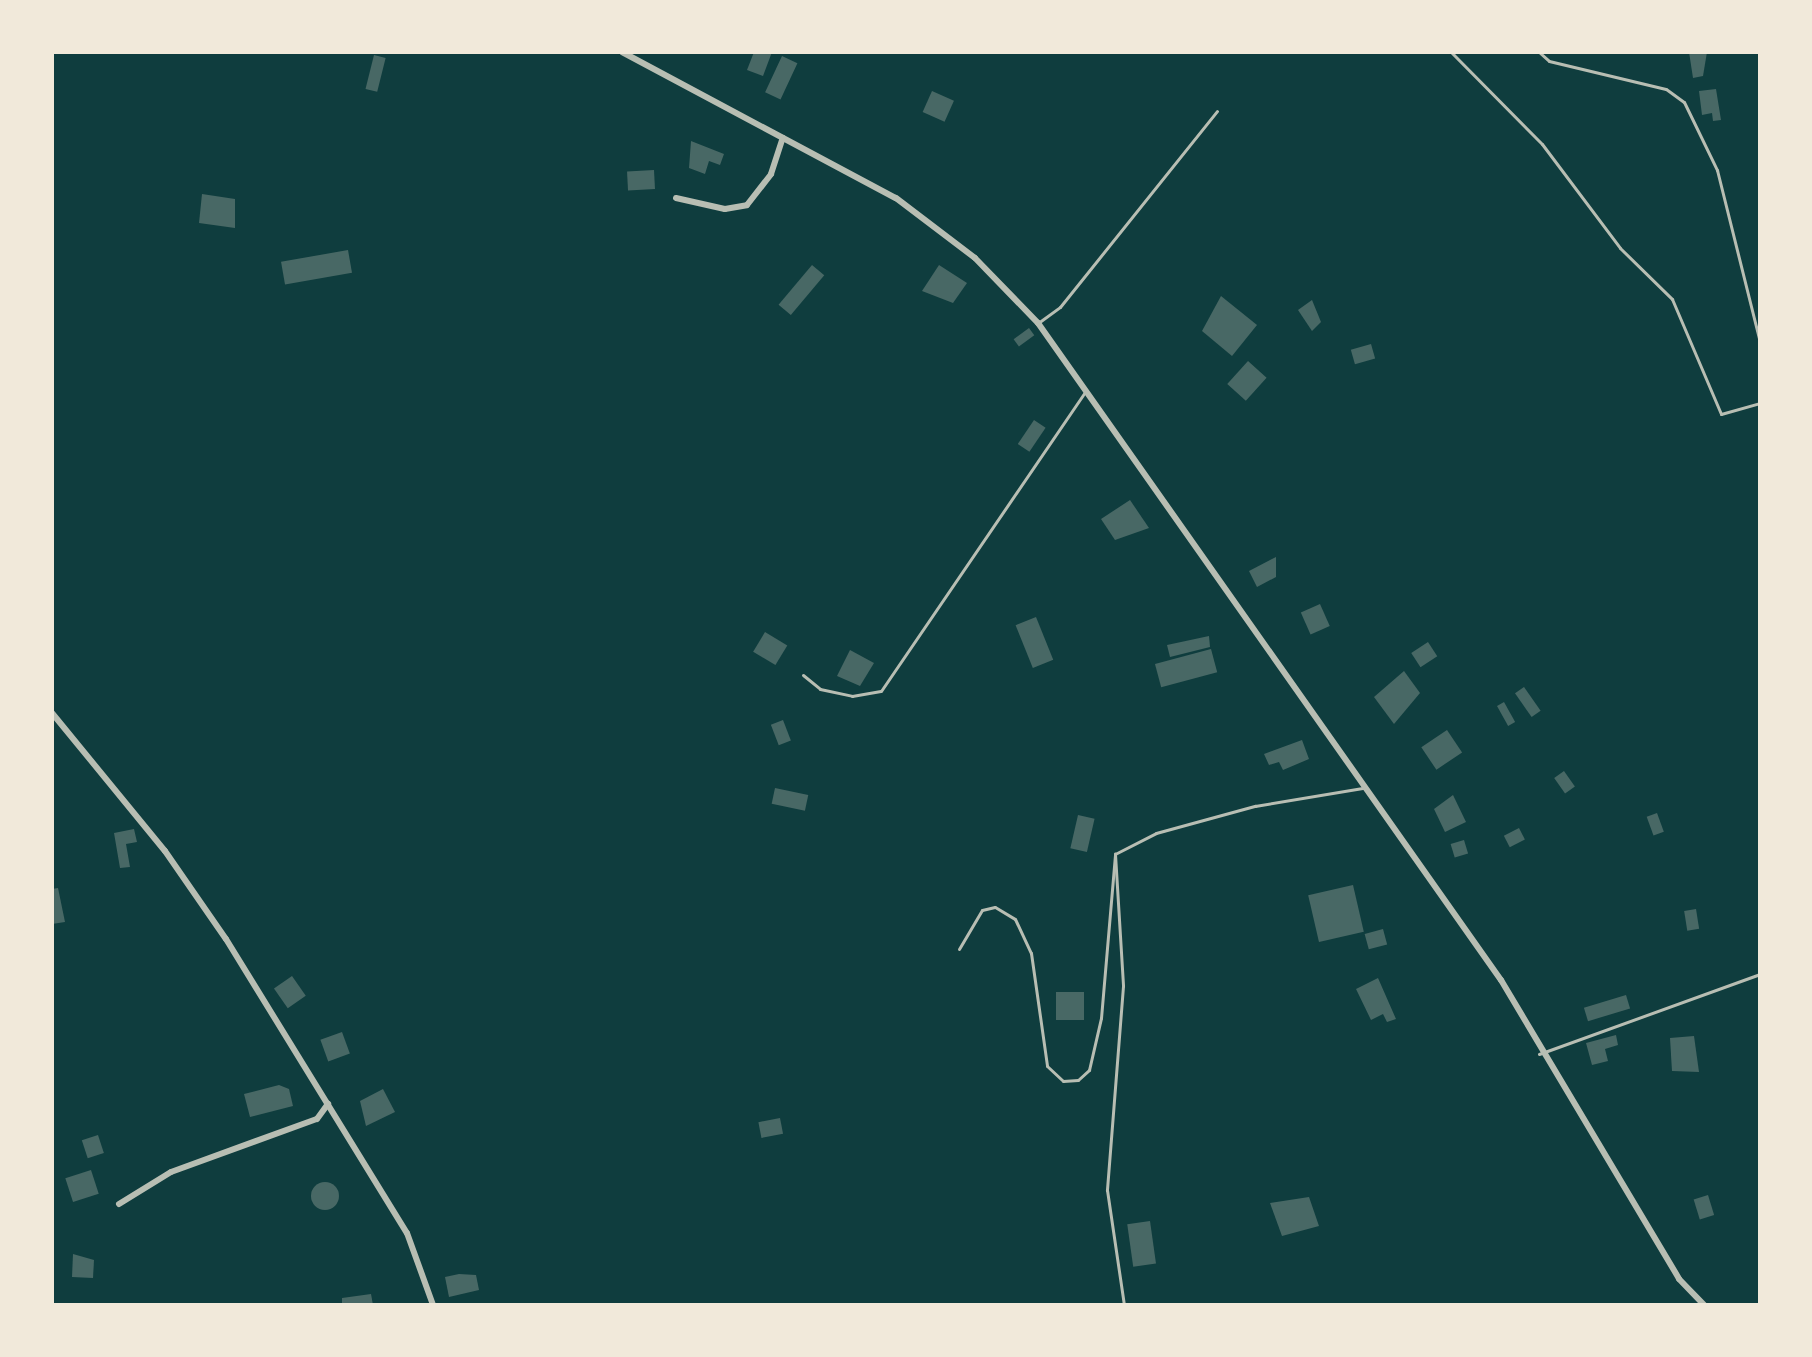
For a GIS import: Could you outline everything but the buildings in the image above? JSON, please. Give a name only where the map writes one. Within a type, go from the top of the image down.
[{"type":"street","points":[[622,52],[783,138],[945,233],[1038,323],[1084,393],[1236,597],[1363,788],[1501,980],[1539,1054],[1679,1279],[1704,1305]]},
{"type":"street","points":[[676,198],[725,209],[747,205],[771,174],[783,138]]},
{"type":"street","points":[[52,713],[165,851],[328,1104],[407,1233],[433,1305]]},
{"type":"street","points":[[119,1204],[171,1172],[317,1119],[328,1104]]},
{"type":"lane","points":[[1451,52],[1542,144],[1620,248],[1672,299],[1721,414],[1760,403]]},
{"type":"lane","points":[[1539,52],[1549,61],[1666,89],[1684,102],[1717,170],[1760,342]]},
{"type":"lane","points":[[1038,323],[1060,307],[1217,111]]},
{"type":"lane","points":[[803,675],[820,689],[852,696],[881,691],[1084,393]]},
{"type":"lane","points":[[1115,854],[1156,833],[1255,806],[1363,788]]},
{"type":"lane","points":[[959,949],[982,910],[1006,910],[1015,919],[1031,953],[1047,1066],[1063,1081],[1084,1077],[1107,977],[1115,854]]},
{"type":"lane","points":[[1115,854],[1123,986],[1107,1190],[1124,1305]]},
{"type":"lane","points":[[1539,1054],[1760,974]]}]
